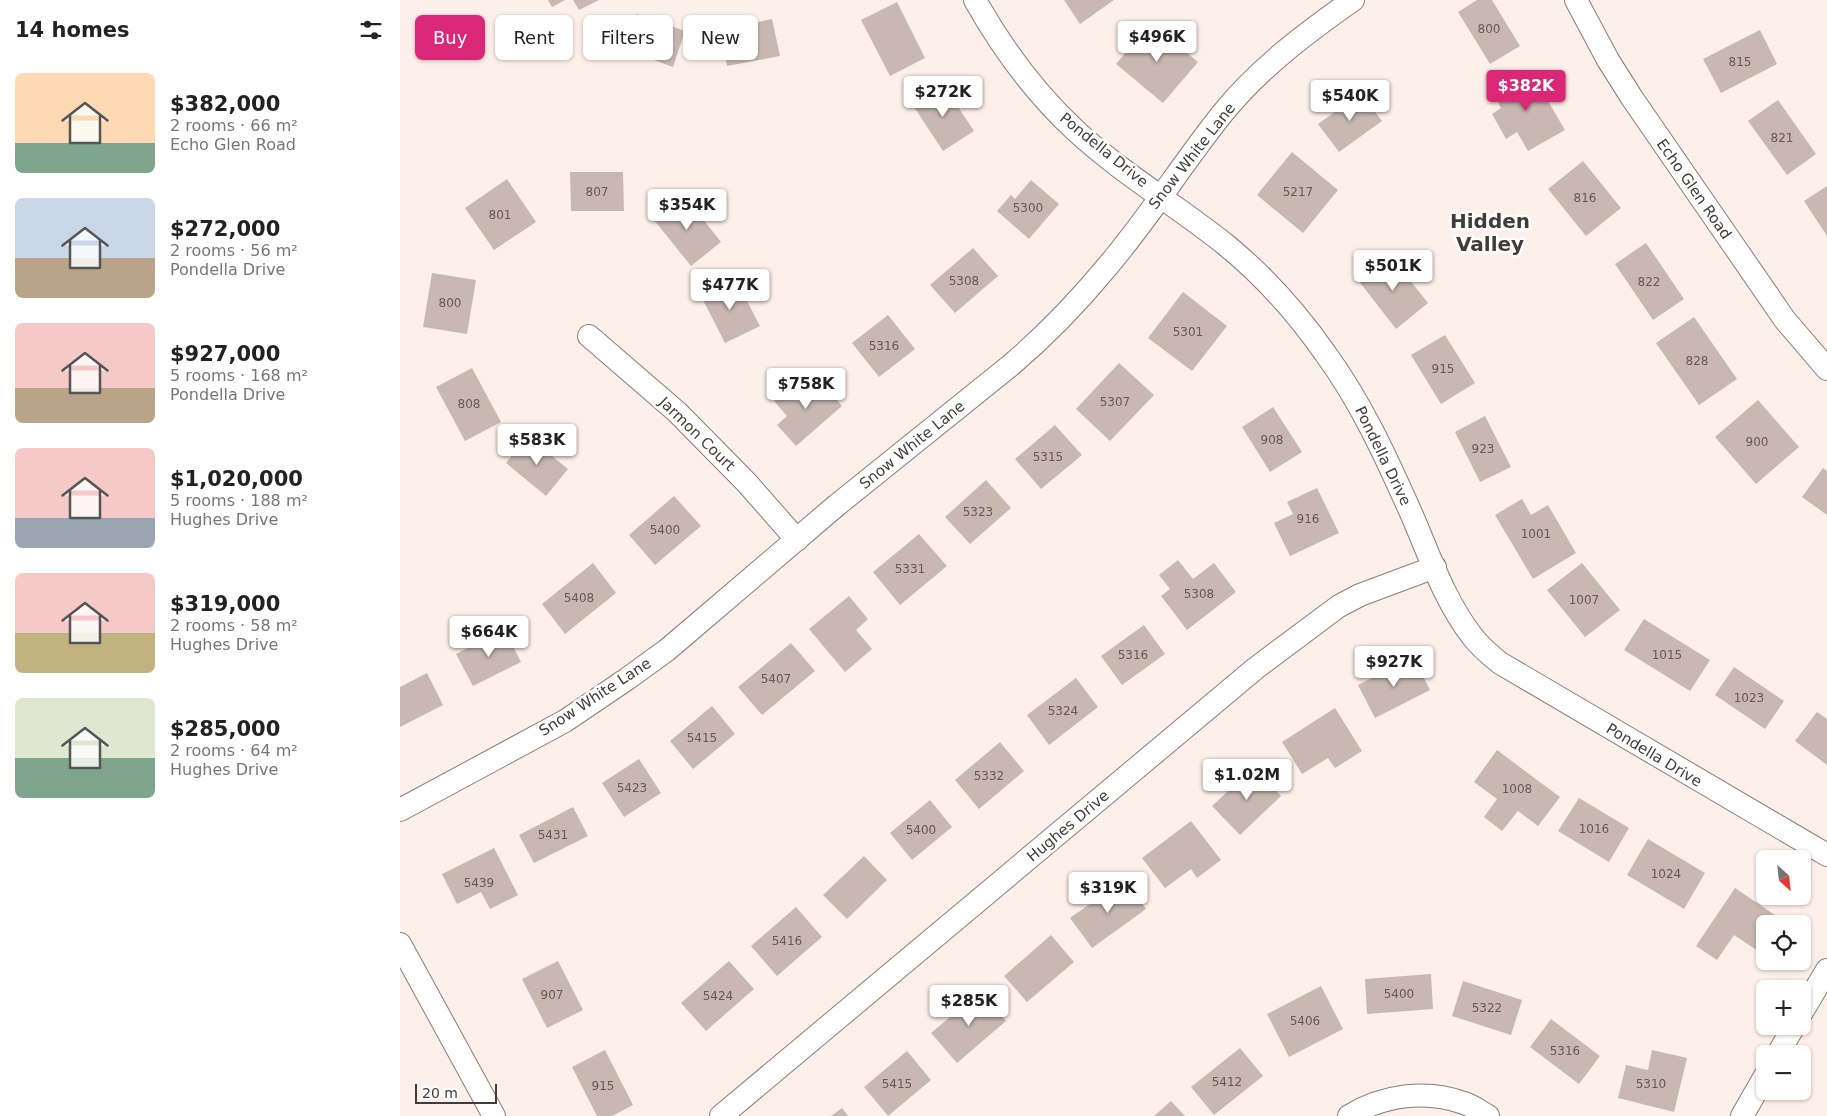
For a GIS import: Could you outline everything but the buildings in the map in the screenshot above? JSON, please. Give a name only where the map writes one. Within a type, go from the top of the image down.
[{"type":"street","name":"Pondella Drive","points":[[975,0],[994,35],[1031,85],[1074,129],[1227,246],[1280,294],[1325,352],[1345,382],[1381,446],[1453,608],[1486,651],[1500,663],[1827,856]]},
{"type":"street","name":"Snow White Lane","points":[[400,810],[565,721],[667,650],[1036,343],[1107,268],[1223,113],[1268,65],[1318,24],[1353,0]]},
{"type":"street","name":"Echo Glen Road","points":[[1576,0],[1608,60],[1632,98],[1785,320],[1827,369]]},
{"type":"street","name":"Jarmon Court","points":[[589,336],[676,412],[747,483],[797,540]]},
{"type":"street","name":"Hughes Drive","points":[[721,1116],[1256,668],[1339,606],[1360,595],[1435,567]]},
{"type":"street","points":[[400,944],[494,1116]]},
{"type":"street","points":[[1811,997],[1827,970]]},
{"type":"street","points":[[1742,1116],[1756,1092]]},
{"type":"street","points":[[1349,1116],[1364,1107],[1380,1101],[1414,1095],[1431,1095],[1465,1103],[1488,1116]]},
{"type":"district","name":"Hidden Valley","points":[[1490,232]]}]
